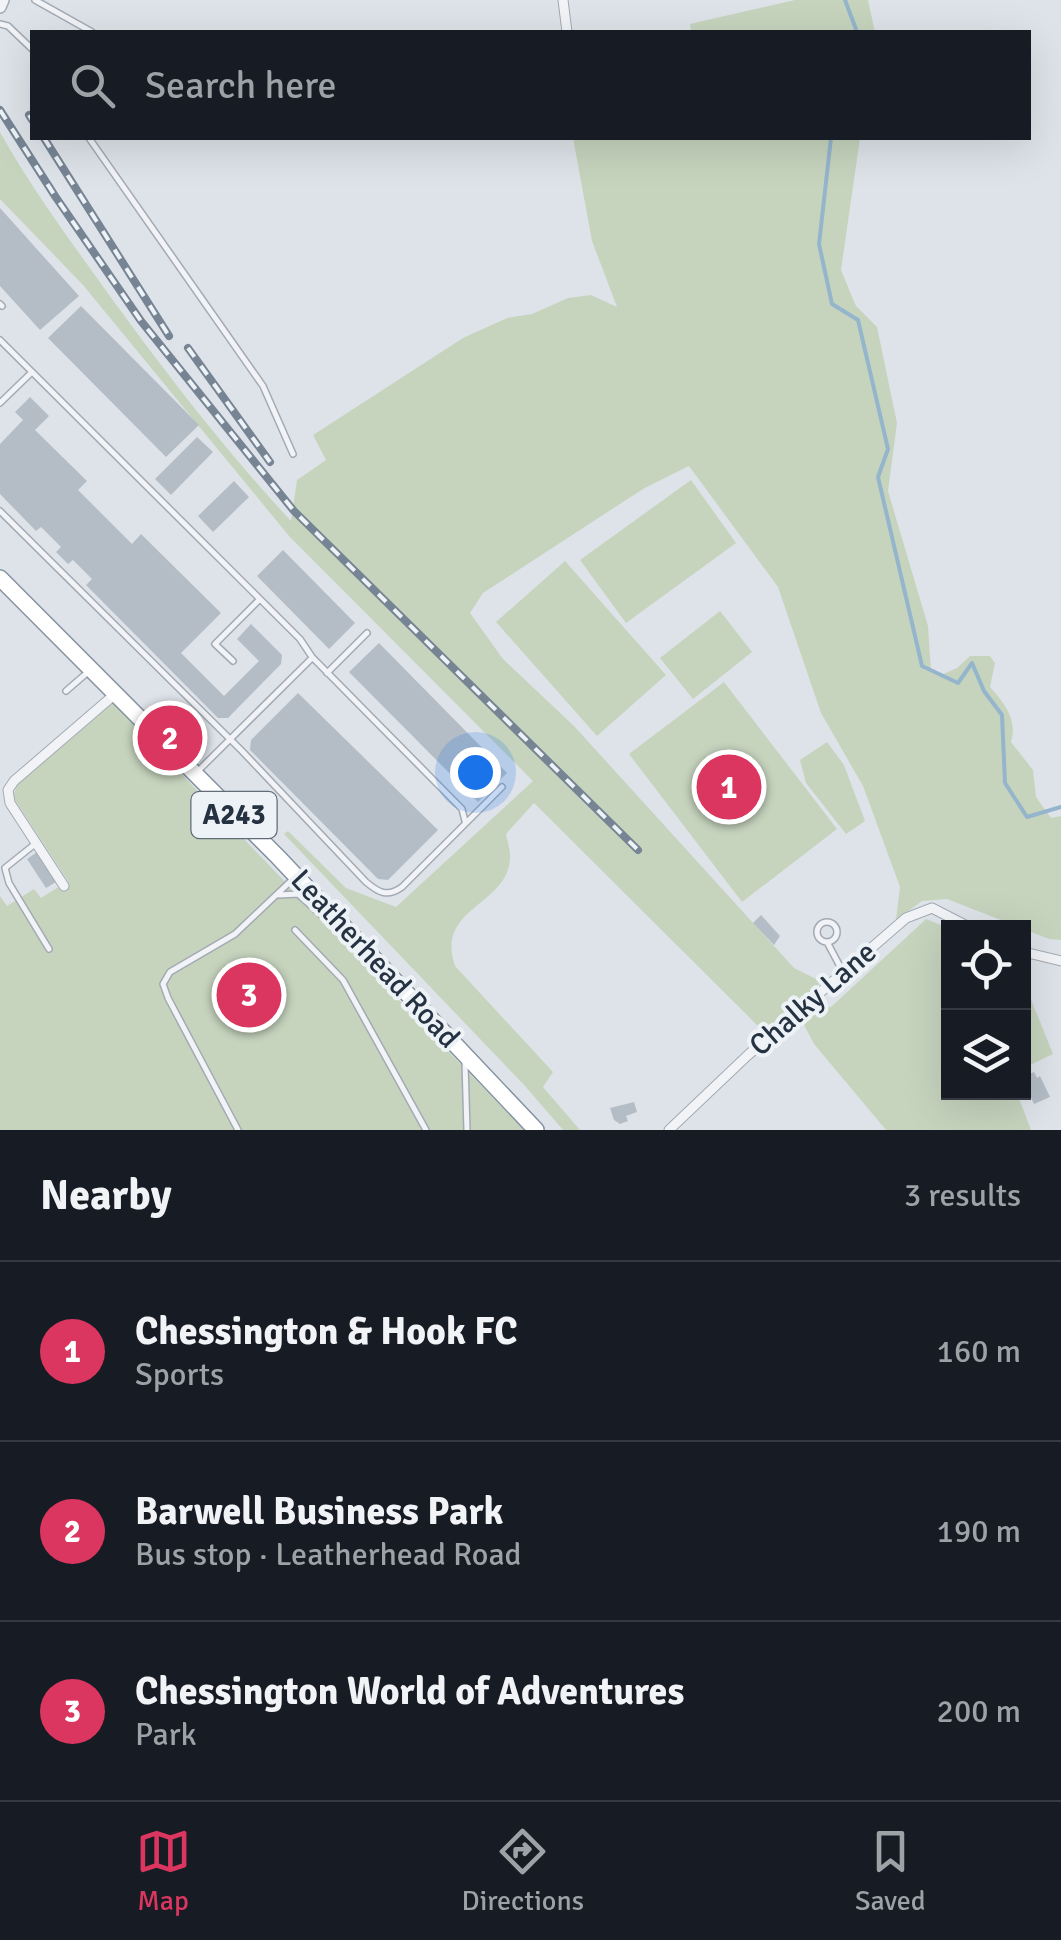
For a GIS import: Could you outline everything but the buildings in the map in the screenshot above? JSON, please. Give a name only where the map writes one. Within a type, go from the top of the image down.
[{"type":"highway","name":"Leatherhead Road","points":[[0,578],[296,876],[536,1130]]},
{"type":"street","points":[[0,7],[3,0]]},
{"type":"street","points":[[563,0],[568,30]]},
{"type":"street","points":[[64,886],[10,803],[11,784],[114,695]]},
{"type":"street","name":"Chalky Lane","points":[[670,1130],[748,1055],[906,918],[932,908],[955,920]]},
{"type":"street","points":[[1031,954],[1061,961]]},
{"type":"lane","points":[[35,0],[88,30]]},
{"type":"lane","points":[[0,24],[8,26],[30,47]]},
{"type":"lane","points":[[90,140],[263,386],[293,454]]},
{"type":"lane","points":[[0,340],[300,639],[312,657],[462,809],[466,821]]},
{"type":"lane","points":[[0,403],[32,372]]},
{"type":"lane","points":[[0,511],[381,893],[389,894],[402,887],[502,787]]},
{"type":"lane","points":[[232,661],[216,644],[260,599]]},
{"type":"lane","points":[[327,672],[367,634]]},
{"type":"lane","points":[[194,776],[312,657]]},
{"type":"lane","points":[[66,691],[90,670]]},
{"type":"lane","points":[[38,842],[4,868],[48,949]]},
{"type":"lane","points":[[238,1130],[164,984],[170,972],[235,934],[296,876]]},
{"type":"lane","points":[[273,898],[290,892],[298,894],[340,932],[366,949]]},
{"type":"lane","points":[[827,942],[836,934],[836,928],[822,922],[816,931],[844,972]]},
{"type":"lane","points":[[295,930],[343,980],[426,1130]]},
{"type":"lane","points":[[185,1030],[193,1039]]},
{"type":"lane","points":[[465,1054],[467,1130]]},
{"type":"green space","points":[[795,0],[868,0],[875,30],[691,30],[690,24]]},
{"type":"green space","points":[[0,132],[51,214],[151,351],[291,521],[297,480],[326,460],[313,435],[463,338],[507,318],[532,314],[568,298],[591,295],[617,307],[592,241],[573,140],[860,140],[841,270],[856,306],[877,327],[897,423],[888,491],[928,626],[931,671],[941,675],[970,656],[990,656],[995,663],[990,687],[1011,719],[1011,742],[1033,770],[1036,797],[1051,818],[1061,816],[1061,940],[1031,932],[1031,920],[1001,920],[947,899],[922,901],[896,920],[900,887],[863,786],[821,713],[778,587],[689,466],[643,489],[483,593],[470,613],[503,659],[574,726],[794,968],[822,982],[764,1032],[534,803],[506,834],[510,855],[506,874],[498,887],[463,919],[452,946],[455,966],[553,1072],[543,1087],[580,1130],[563,1130],[284,834],[288,831],[346,888],[396,907],[533,781],[289,536],[83,285],[0,199]]},
{"type":"green space","points":[[691,480],[736,543],[626,623],[580,560]]},
{"type":"green space","points":[[565,561],[666,675],[597,736],[496,622]]},
{"type":"green space","points":[[720,611],[752,652],[693,699],[660,658]]},
{"type":"green space","points":[[724,682],[837,829],[742,902],[629,754]]},
{"type":"green space","points":[[113,703],[524,1130],[0,1130],[0,896],[7,906],[34,889],[41,898],[68,881],[13,797],[17,785]]},
{"type":"green space","points":[[827,742],[844,765],[865,821],[846,834],[806,783],[800,760]]},
{"type":"green space","points":[[926,919],[941,925],[941,1100],[1020,1100],[1031,1130],[886,1130],[814,1044],[801,1019],[817,1005],[831,1007]]},
{"type":"green space","points":[[1031,999],[1053,1054],[1031,1065]]},
{"type":"waterway","points":[[845,0],[856,30]]},
{"type":"waterway","points":[[831,140],[819,244],[832,304],[858,320],[888,449],[878,477],[922,666],[958,683],[972,663],[984,691],[1002,715],[1005,783],[1027,817],[1061,807]]},
{"type":"railway","points":[[0,110],[141,321],[294,511],[638,850]]},
{"type":"railway","points":[[45,140],[169,336]]},
{"type":"railway","points":[[188,348],[270,462]]},
{"type":"place","name":"Barwell Business Park","points":[[170,738]]},
{"type":"place","name":"Chessington & Hook FC","points":[[729,787]]},
{"type":"place","name":"Chessington World of Adventures","points":[[249,995]]}]
